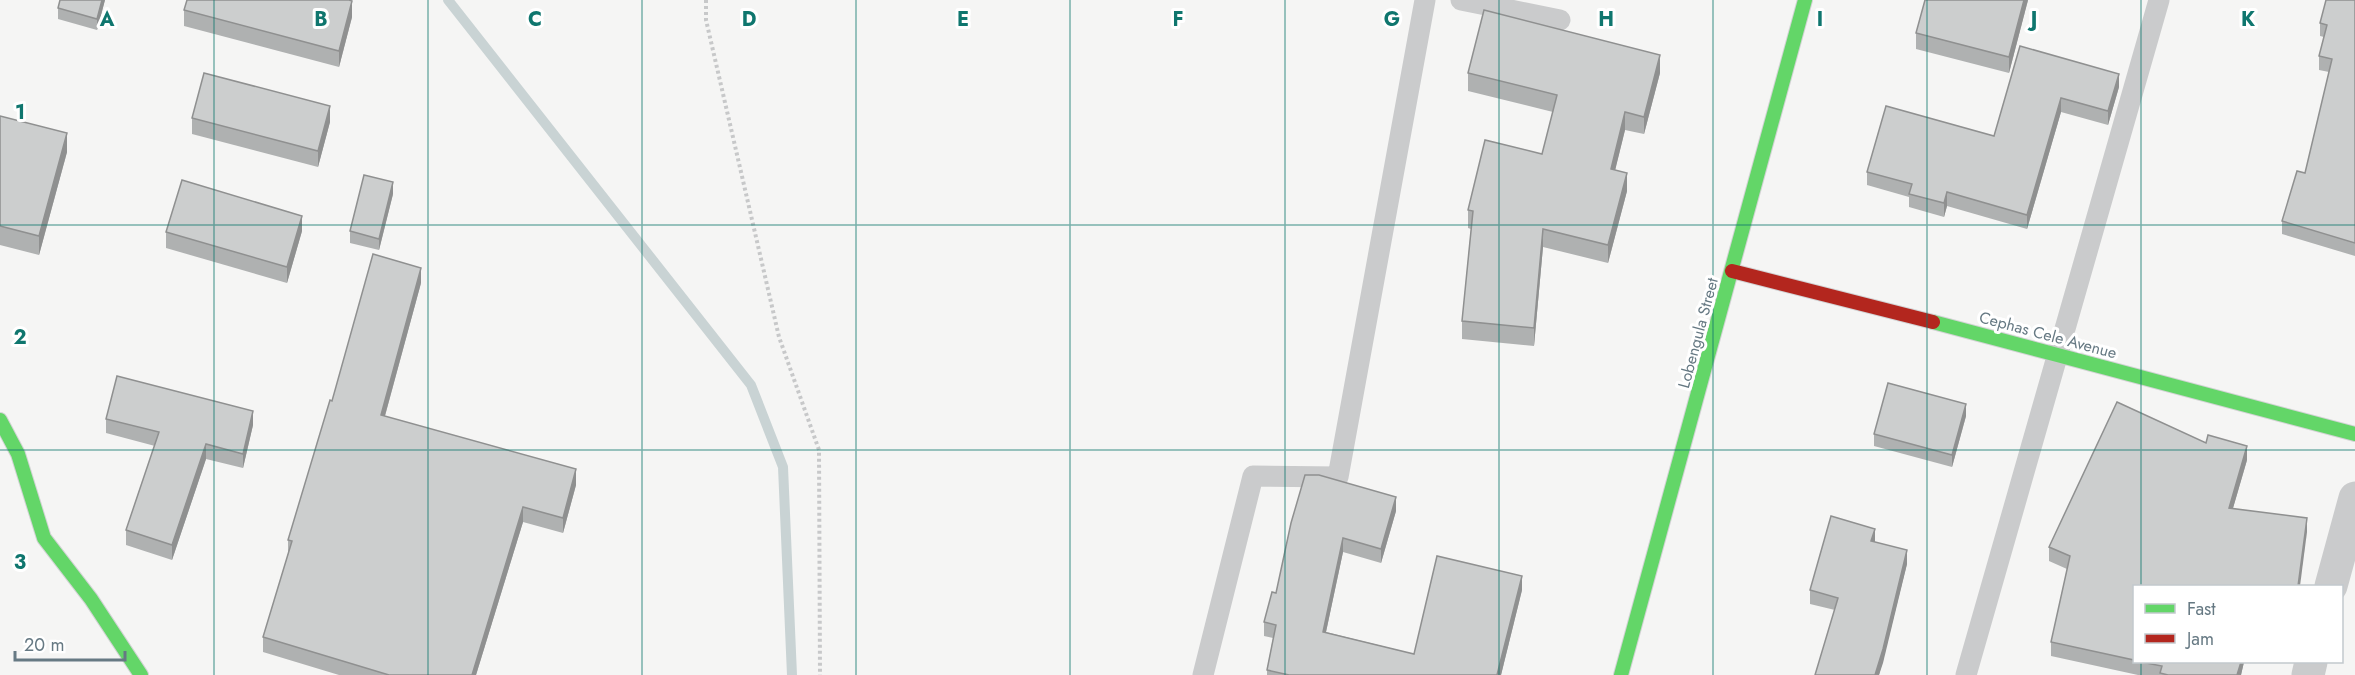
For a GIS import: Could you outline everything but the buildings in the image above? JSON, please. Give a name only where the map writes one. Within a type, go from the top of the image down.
[{"type":"street","name":"Lobengula Street","points":[[1622,675],[1805,0]]},
{"type":"street","name":"Cephas Cele Avenue","points":[[1732,271],[2057,354],[2355,434]]},
{"type":"street","points":[[0,420],[18,454],[44,538],[91,599],[141,675]]},
{"type":"street","points":[[2331,585],[2355,498]]},
{"type":"lane","points":[[1203,675],[1253,476],[1338,477],[1425,0]]},
{"type":"lane","points":[[1461,0],[1560,20]]},
{"type":"lane","points":[[1966,675],[2159,0]]},
{"type":"path","points":[[706,0],[706,20],[779,337],[819,450],[820,675]]},
{"type":"waterway","points":[[448,0],[751,385],[783,467],[792,675]]},
{"type":"traffic: fast","points":[[1621,675],[1805,0]]},
{"type":"traffic: fast","points":[[1933,322],[2355,434]]},
{"type":"traffic: fast","points":[[0,420],[18,454],[44,538],[91,599],[141,675]]},
{"type":"traffic: jam","points":[[1732,271],[1933,322]]}]
